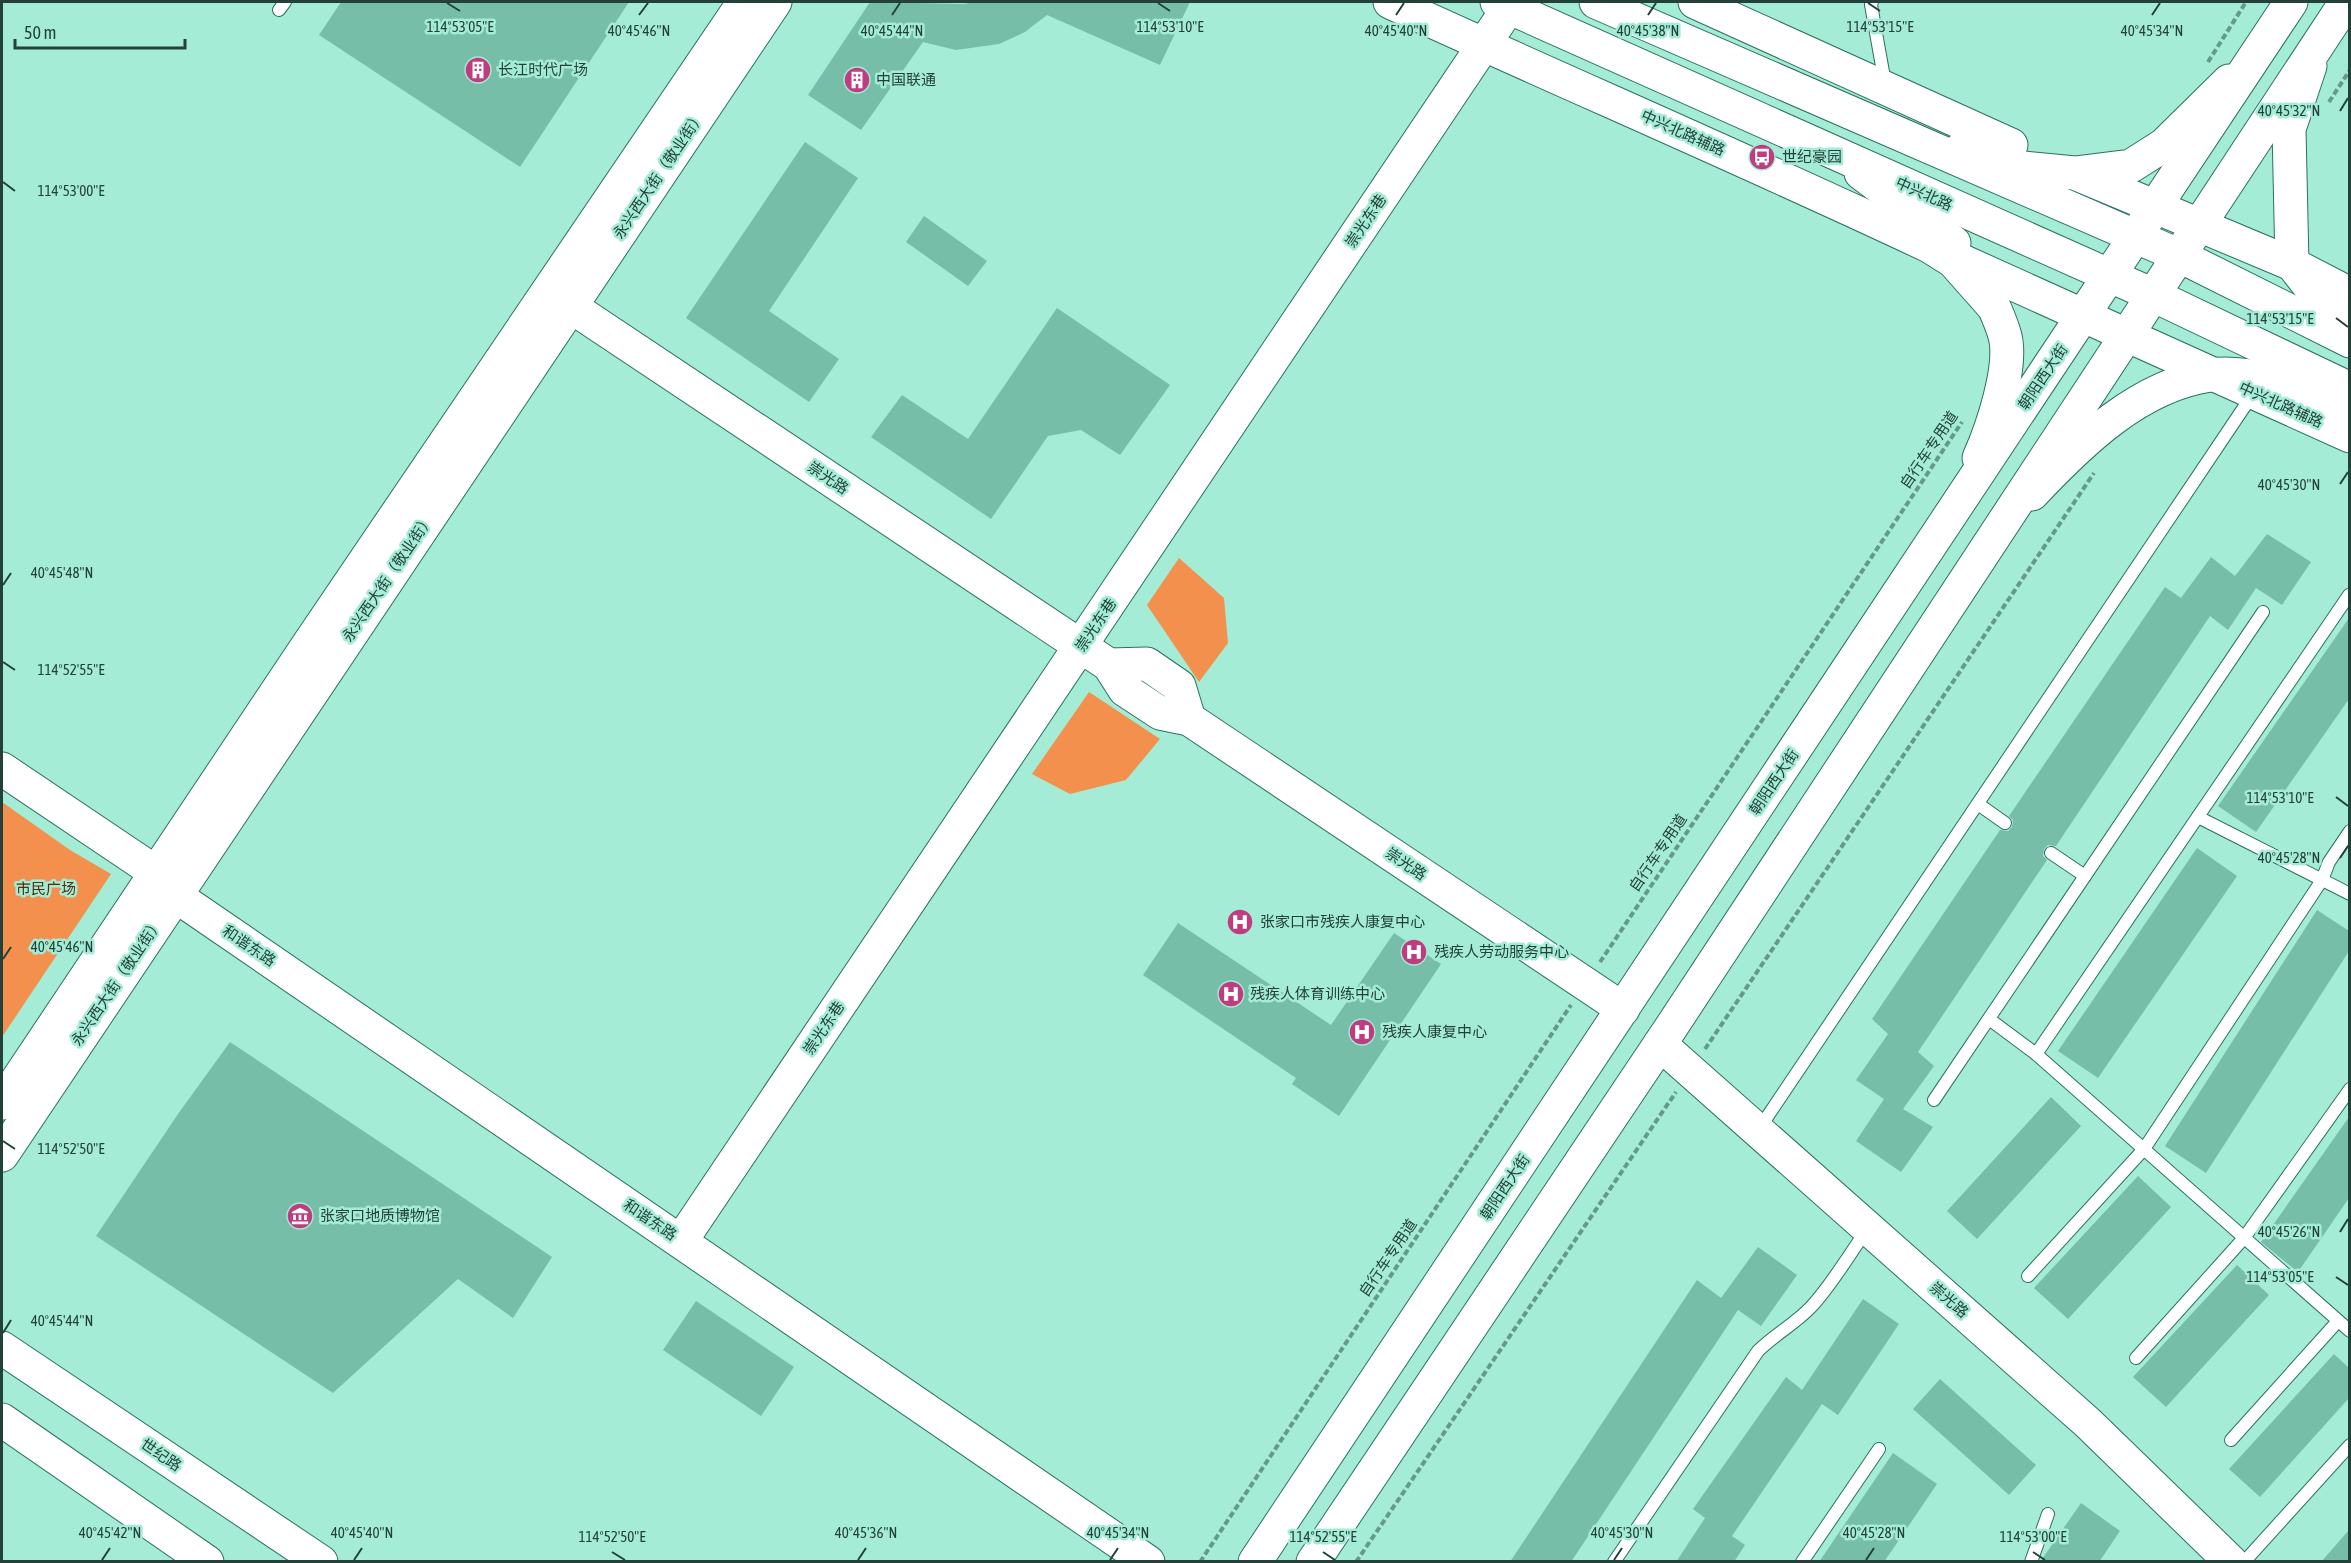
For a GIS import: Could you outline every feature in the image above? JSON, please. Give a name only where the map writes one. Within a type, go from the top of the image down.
[{"type":"main road","name":"永兴西大街（敬业街）","points":[[2,1103],[163,887],[559,299],[744,2]]},
{"type":"main road","name":"永兴西大街（敬业街）","points":[[559,299],[775,2]]},
{"type":"main road","name":"中兴北路辅路","points":[[1390,2],[1759,166],[1977,268],[2349,436]]},
{"type":"main road","points":[[1596,2],[2178,255],[2349,341]]},
{"type":"main road","points":[[1695,2],[2007,144],[2292,264],[2349,294]]},
{"type":"main road","name":"朝阳西大街","points":[[1255,1562],[2292,2]]},
{"type":"main road","points":[[1313,1562],[1660,1044],[2346,2]]},
{"type":"main road","name":"崇光东巷","points":[[681,1241],[1484,45],[1503,4]]},
{"type":"main road","name":"中兴北路","points":[[1503,4],[2153,295],[2349,389]]},
{"type":"main road","points":[[1854,114],[2023,168],[2075,173],[2131,166],[2164,145],[2204,107],[2272,32]]},
{"type":"main road","points":[[2316,49],[2289,129],[2292,264],[2329,311],[2349,325]]},
{"type":"main road","points":[[2007,144],[2048,155],[2089,160],[2140,161]]},
{"type":"main road","points":[[1832,153],[1949,238],[1977,268],[2006,338],[2004,370],[1996,415],[1959,504]]},
{"type":"main road","name":"中兴北路辅路","points":[[1929,246],[1953,261],[1992,305]]},
{"type":"main road","name":"崇光路","points":[[559,299],[1109,666],[1125,690],[1160,713],[1189,719],[1623,1009]]},
{"type":"main road","points":[[1995,535],[2057,468],[2104,424],[2144,398],[2182,383],[2212,375],[2246,376],[2284,384],[2349,404]]},
{"type":"main road","name":"和谐东路","points":[[2,768],[163,887],[1148,1562]]},
{"type":"main road","name":"和谐东路","points":[[2,787],[163,887]]},
{"type":"main road","name":"永兴西大街（敬业街）","points":[[2,1155],[163,887]]},
{"type":"main road","name":"崇光路","points":[[1660,1044],[2088,1423],[2226,1559]]},
{"type":"main road","name":"世纪路","points":[[2,1348],[321,1562]]},
{"type":"main road","points":[[2,1420],[207,1562]]},
{"type":"lane","points":[[1872,2],[1885,87]]},
{"type":"lane","points":[[1758,1131],[2254,393]]},
{"type":"lane","points":[[2036,1054],[2349,595]]},
{"type":"lane","points":[[1934,1100],[2263,612]]},
{"type":"lane","points":[[1978,804],[2005,823]]},
{"type":"lane","points":[[2198,817],[2349,894]]},
{"type":"lane","points":[[2028,1276],[2144,1149],[2322,880],[2329,862],[2349,831]]},
{"type":"lane","points":[[2051,853],[2085,876]]},
{"type":"lane","points":[[1989,1019],[2036,1054],[2349,1331]]},
{"type":"lane","points":[[2136,1358],[2244,1238],[2349,1089]]},
{"type":"lane","points":[[1614,1562],[1758,1351],[1771,1338],[1791,1326],[1813,1305],[1868,1228]]},
{"type":"lane","points":[[2231,1440],[2338,1321]]},
{"type":"lane","points":[[2226,1559],[2349,1444]]},
{"type":"lane","points":[[1802,1562],[1879,1449]]},
{"type":"lane","points":[[2031,1562],[2048,1514]]},
{"type":"path","name":"自行车专用道","points":[[1200,1562],[1965,417]]},
{"type":"path","points":[[1356,1562],[2097,468]]},
{"type":"green space","points":[[1179,558],[1224,598],[1228,643],[1199,682],[1147,605]]},
{"type":"green space","points":[[1089,692],[1160,739],[1126,780],[1070,794],[1032,774]]},
{"type":"green space","name":"市民广场","points":[[2,802],[70,850],[111,874],[2,1037]]},
{"type":"building","name":"长江时代广场","points":[[341,2],[629,2],[520,167],[319,35]]},
{"type":"building","name":"中国联通","points":[[870,2],[964,4],[973,2],[1190,2],[1160,65],[1047,15],[1025,32],[999,44],[956,50],[923,42],[861,130],[808,95]]},
{"type":"building","points":[[805,142],[858,178],[769,311],[839,359],[809,402],[686,318]]},
{"type":"building","points":[[924,216],[987,261],[968,286],[906,242]]},
{"type":"building","points":[[1057,308],[1170,385],[1120,455],[1081,430],[1048,436],[991,519],[871,437],[902,395],[968,439]]},
{"type":"building","points":[[2267,534],[2311,562],[2282,605],[2256,588],[2228,630],[2210,616],[2056,846],[2048,845],[2044,849],[2043,856],[2047,860],[1918,1052],[1934,1066],[1903,1109],[1933,1127],[1901,1172],[1856,1141],[1884,1099],[1856,1080],[1888,1034],[1872,1019],[2000,830],[2008,831],[2012,827],[2013,820],[2009,816],[2165,587],[2181,598],[2211,557],[2235,576]]},
{"type":"building","points":[[2349,618],[2349,699],[2256,832],[2218,806]]},
{"type":"building","points":[[2197,848],[2237,876],[2098,1078],[2058,1051]]},
{"type":"building","points":[[2317,910],[2349,931],[2349,951],[2206,1173],[2165,1146]]},
{"type":"building","points":[[1178,923],[1331,1025],[1394,933],[1441,964],[1339,1116],[1292,1084],[1296,1078],[1143,975]]},
{"type":"building","name":"张家口地质博物馆","points":[[230,1042],[552,1257],[513,1318],[458,1279],[333,1393],[96,1236],[178,1114]]},
{"type":"building","points":[[2051,1097],[2081,1126],[1977,1239],[1947,1211]]},
{"type":"building","points":[[2349,1117],[2349,1198],[2298,1272],[2261,1242]]},
{"type":"building","points":[[2138,1176],[2171,1207],[2068,1319],[2034,1288]]},
{"type":"building","points":[[1758,1247],[1797,1275],[1761,1326],[1738,1310],[1571,1562],[1510,1562],[1697,1280],[1721,1298]]},
{"type":"building","points":[[2237,1265],[2269,1295],[2166,1407],[2133,1377]]},
{"type":"building","points":[[1863,1299],[1899,1324],[1838,1415],[1822,1404],[1732,1536],[1745,1545],[1734,1562],[1676,1562],[1705,1518],[1693,1509],[1786,1377],[1802,1390]]},
{"type":"building","points":[[696,1301],[794,1367],[761,1416],[663,1350]]},
{"type":"building","points":[[2334,1354],[2349,1368],[2349,1398],[2260,1497],[2229,1469]]},
{"type":"building","points":[[1940,1379],[2036,1465],[2009,1495],[1913,1409]]},
{"type":"building","points":[[1893,1453],[1937,1484],[1884,1562],[1819,1562]]},
{"type":"building","points":[[2081,1503],[2120,1531],[2099,1562],[2040,1562]]},
{"type":"building","points":[[2349,1530],[2349,1562],[2321,1562]]},
{"type":"place","name":"长江时代广场","points":[[478,70]]},
{"type":"place","name":"中国联通","points":[[857,80]]},
{"type":"place","name":"世纪豪园","points":[[1762,157]]},
{"type":"place","name":"张家口市残疾人康复中心","points":[[1240,922]]},
{"type":"place","name":"残疾人劳动服务中心","points":[[1414,952]]},
{"type":"place","name":"残疾人体育训练中心","points":[[1231,994]]},
{"type":"place","name":"残疾人康复中心","points":[[1362,1032]]},
{"type":"place","name":"张家口地质博物馆","points":[[300,1216]]}]
